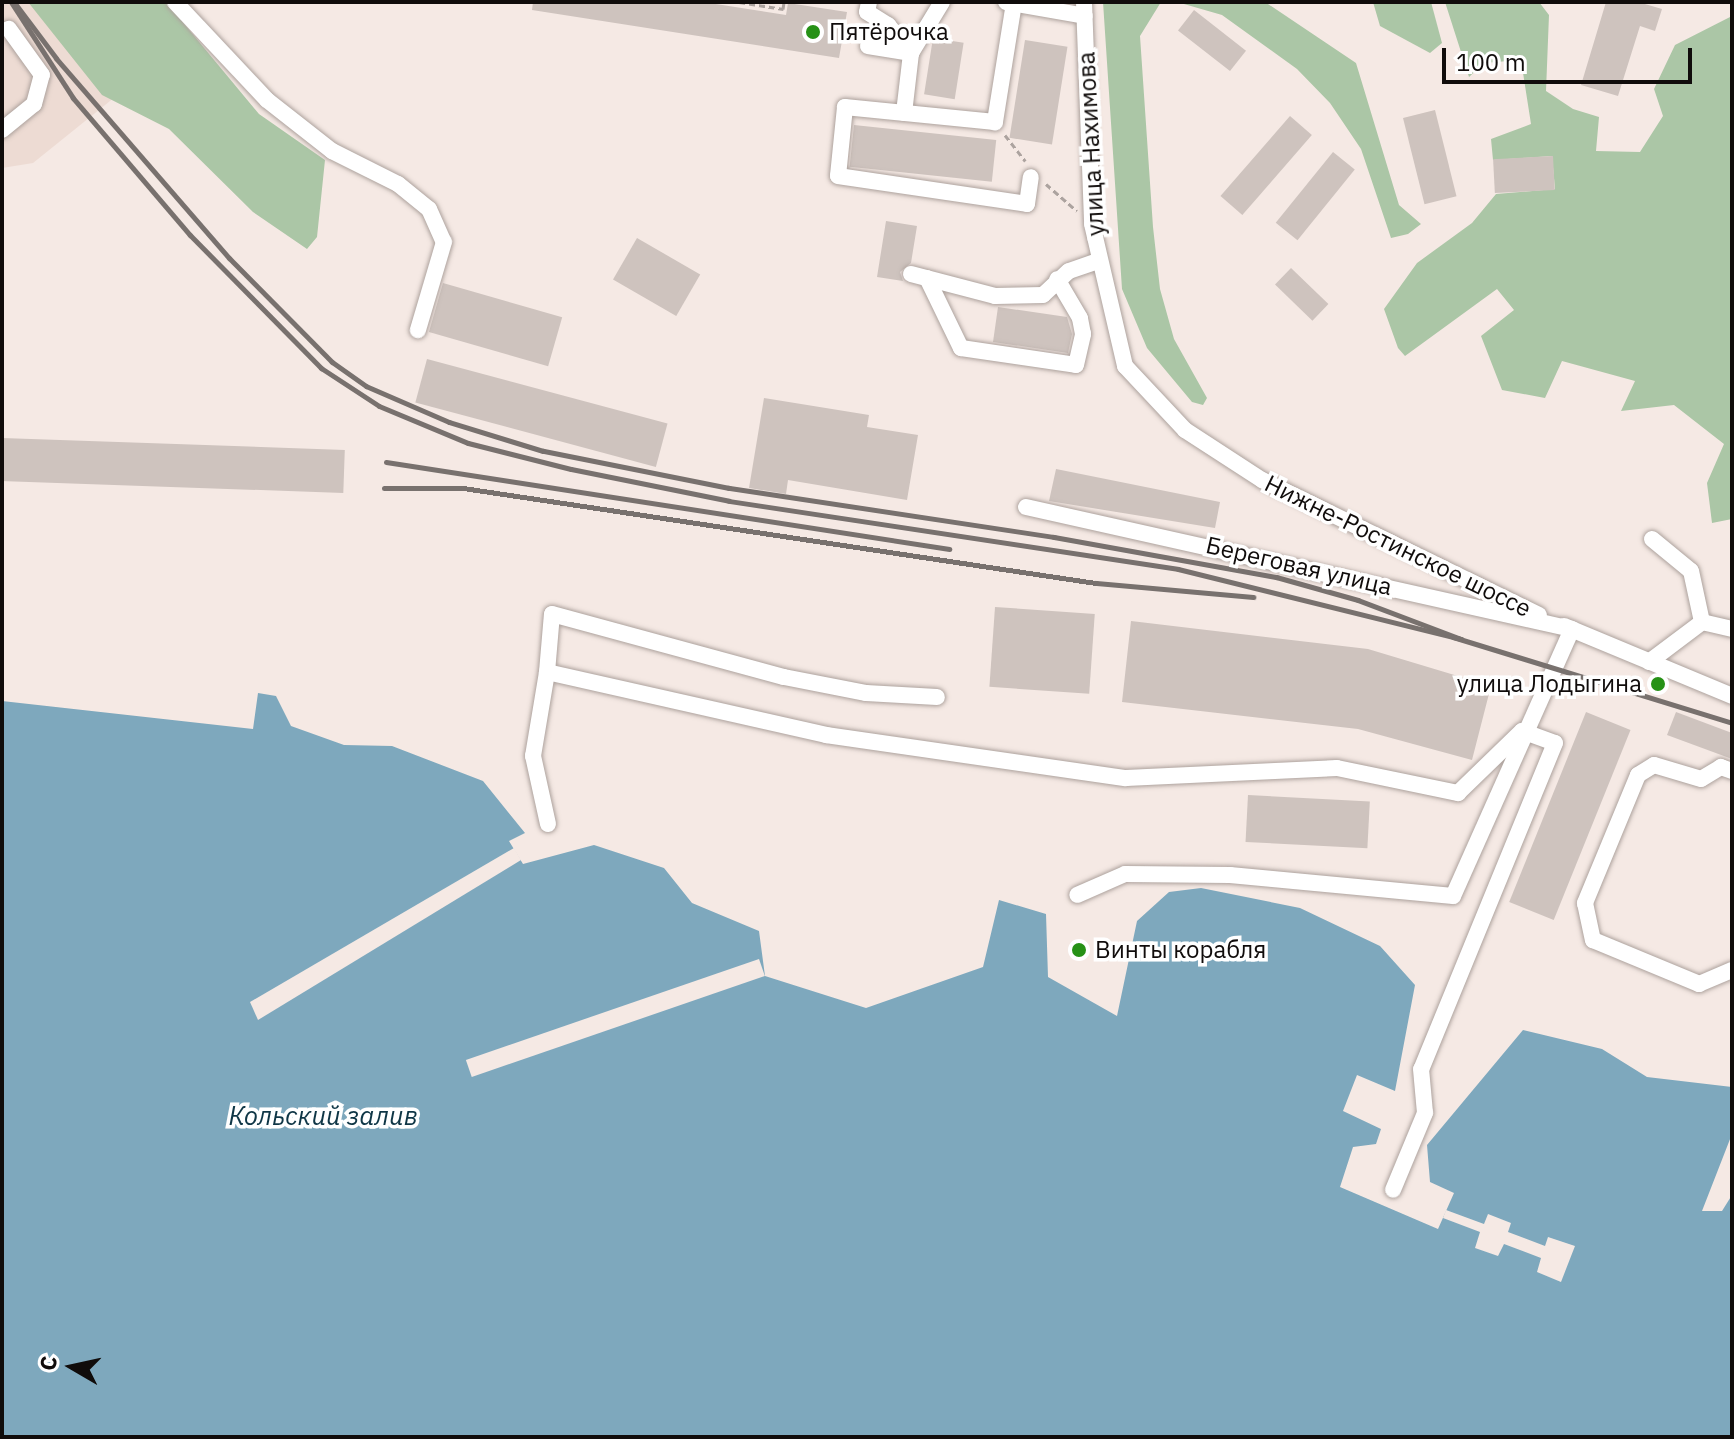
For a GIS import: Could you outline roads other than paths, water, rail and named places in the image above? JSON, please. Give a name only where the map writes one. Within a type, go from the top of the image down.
[{"type":"street","points":[[175,2],[267,100],[332,151],[398,184],[429,209],[444,242],[418,330]]},
{"type":"street","points":[[869,2],[867,12],[888,25],[911,53]]},
{"type":"street","points":[[904,113],[911,53],[942,2]]},
{"type":"street","points":[[1035,176],[1027,204],[838,176],[845,107],[995,122],[1010,3],[1084,9]]},
{"type":"street","name":"улица Нахимова","points":[[1084,9],[1092,224],[1115,331]]},
{"type":"street","points":[[2,130],[34,104],[42,75],[9,29]]},
{"type":"street","points":[[868,46],[911,53]]},
{"type":"street","points":[[1057,279],[1080,318],[1083,334],[1076,365],[961,348],[919,276],[995,296],[1043,295],[1057,279],[1098,261]]},
{"type":"street","name":"Нижне-Ростинское шоссе","points":[[1115,331],[1125,366],[1185,430],[1262,480],[1572,629],[1732,696]]},
{"type":"street","name":"Береговая улица","points":[[1026,507],[1572,629]]},
{"type":"street","points":[[1652,539],[1691,571],[1702,622]]},
{"type":"street","points":[[548,824],[533,756],[547,672],[552,614],[784,677],[866,693],[937,697]]},
{"type":"street","points":[[1702,622],[1732,629]]},
{"type":"street","points":[[1649,662],[1702,622]]},
{"type":"street","points":[[1077,895],[1125,874],[1230,875],[1453,896],[1522,731],[1572,629]]},
{"type":"street","points":[[547,672],[826,735],[1126,778],[1337,768],[1458,793],[1522,731]]},
{"type":"street","points":[[1393,1190],[1425,1113],[1421,1069],[1555,743],[1522,731]]},
{"type":"street","points":[[1732,771],[1721,767],[1701,779],[1654,765],[1638,775],[1585,903],[1593,940],[1699,984],[1732,970]]},
{"type":"water","name":"Кольский залив","points":[[258,693],[276,696],[291,726],[344,745],[392,746],[483,781],[525,833],[509,841],[523,864],[594,845],[664,868],[692,903],[759,931],[765,976],[866,1008],[983,967],[999,900],[1046,914],[1048,977],[1117,1016],[1137,921],[1169,892],[1201,888],[1300,908],[1380,946],[1415,985],[1395,1091],[1357,1075],[1343,1111],[1381,1129],[1376,1144],[1353,1147],[1340,1187],[1438,1229],[1454,1193],[1430,1182],[1427,1145],[1523,1030],[1602,1049],[1647,1077],[1732,1087],[1732,1134],[1702,1211],[1722,1211],[1732,1195],[1732,1437],[2,1437],[2,701],[253,729]]},
{"type":"railway","points":[[11,2],[73,98],[190,235],[321,368],[379,406],[468,443],[571,469],[729,501],[1178,569],[1461,639],[1358,600],[1276,577],[1054,537],[729,488],[543,451],[449,422],[366,386],[332,362],[229,258],[56,58],[14,2]]},
{"type":"railway","points":[[386,462],[949,549]]},
{"type":"railway","points":[[384,488],[463,488],[1096,583],[1253,597]]},
{"type":"railway","points":[[1453,637],[1732,723]]},
{"type":"place","name":"Пятёрочка","points":[[813,32]]},
{"type":"place","name":"улица Лодыгина","points":[[1658,684]]},
{"type":"place","name":"Винты корабля","points":[[1079,950]]}]
